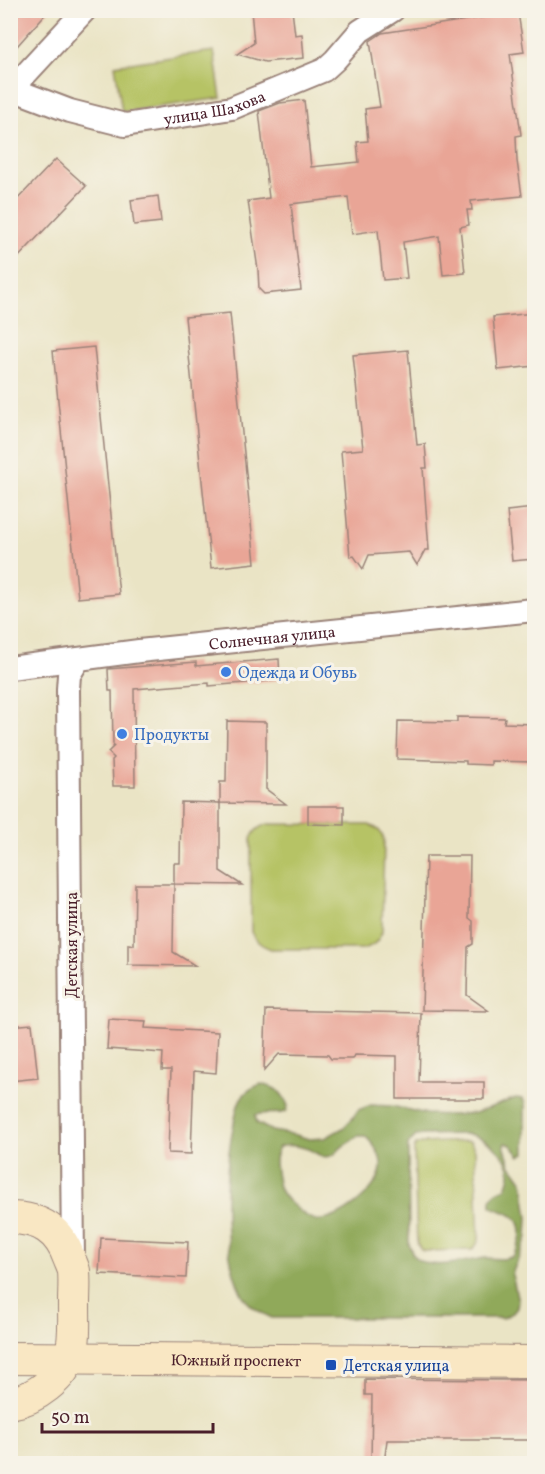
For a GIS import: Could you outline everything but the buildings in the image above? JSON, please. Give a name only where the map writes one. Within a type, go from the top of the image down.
[{"type":"main road","points":[[10,1218],[24,1218],[39,1222],[55,1232],[74,1270],[74,1336],[71,1357],[60,1376],[38,1394],[10,1403]]},
{"type":"main road","name":"Южный проспект","points":[[10,1358],[534,1362]]},
{"type":"street","points":[[11,90],[85,10]]},
{"type":"street","name":"улица Шахова","points":[[11,90],[70,111],[125,125],[232,108],[324,70],[360,31],[393,10]]},
{"type":"street","name":"Солнечная улица","points":[[10,668],[292,634],[534,610]]},
{"type":"street","name":"Детская улица","points":[[74,1270],[68,689],[69,675],[78,660]]},
{"type":"green space","points":[[214,51],[221,98],[122,112],[115,65]]},
{"type":"green space","points":[[268,824],[369,825],[379,830],[384,840],[382,932],[375,943],[363,949],[271,949],[257,941],[251,932],[251,839],[257,829]]},
{"type":"green space","points":[[261,1084],[278,1091],[288,1106],[286,1112],[255,1115],[257,1123],[272,1131],[309,1139],[325,1138],[343,1128],[358,1110],[371,1105],[392,1106],[427,1114],[452,1115],[475,1113],[516,1098],[523,1099],[525,1104],[525,1153],[520,1156],[511,1145],[505,1143],[504,1145],[510,1164],[523,1182],[528,1218],[527,1237],[512,1274],[518,1301],[513,1313],[503,1318],[272,1318],[250,1304],[241,1292],[234,1274],[227,1232],[226,1185],[231,1142],[240,1100],[251,1089]],"holes":[[[468,1134],[488,1143],[505,1159],[510,1175],[509,1180],[506,1188],[493,1196],[491,1206],[517,1220],[521,1230],[518,1246],[514,1256],[507,1258],[486,1258],[446,1264],[426,1263],[412,1253],[409,1244],[408,1144],[416,1136]],[[358,1136],[365,1136],[374,1147],[379,1155],[381,1168],[379,1177],[373,1186],[356,1203],[335,1216],[325,1220],[316,1220],[304,1214],[285,1198],[279,1187],[276,1169],[275,1160],[279,1147],[301,1147],[327,1157],[334,1155]]]},
{"type":"green space","points":[[468,1141],[475,1150],[479,1240],[471,1250],[421,1250],[417,1244],[414,1148],[422,1143]]},
{"type":"place","name":"Одежда и Обувь","points":[[226,672]]},
{"type":"place","name":"Продукты","points":[[122,734]]},
{"type":"place","name":"Детская улица","points":[[331,1365]]}]
